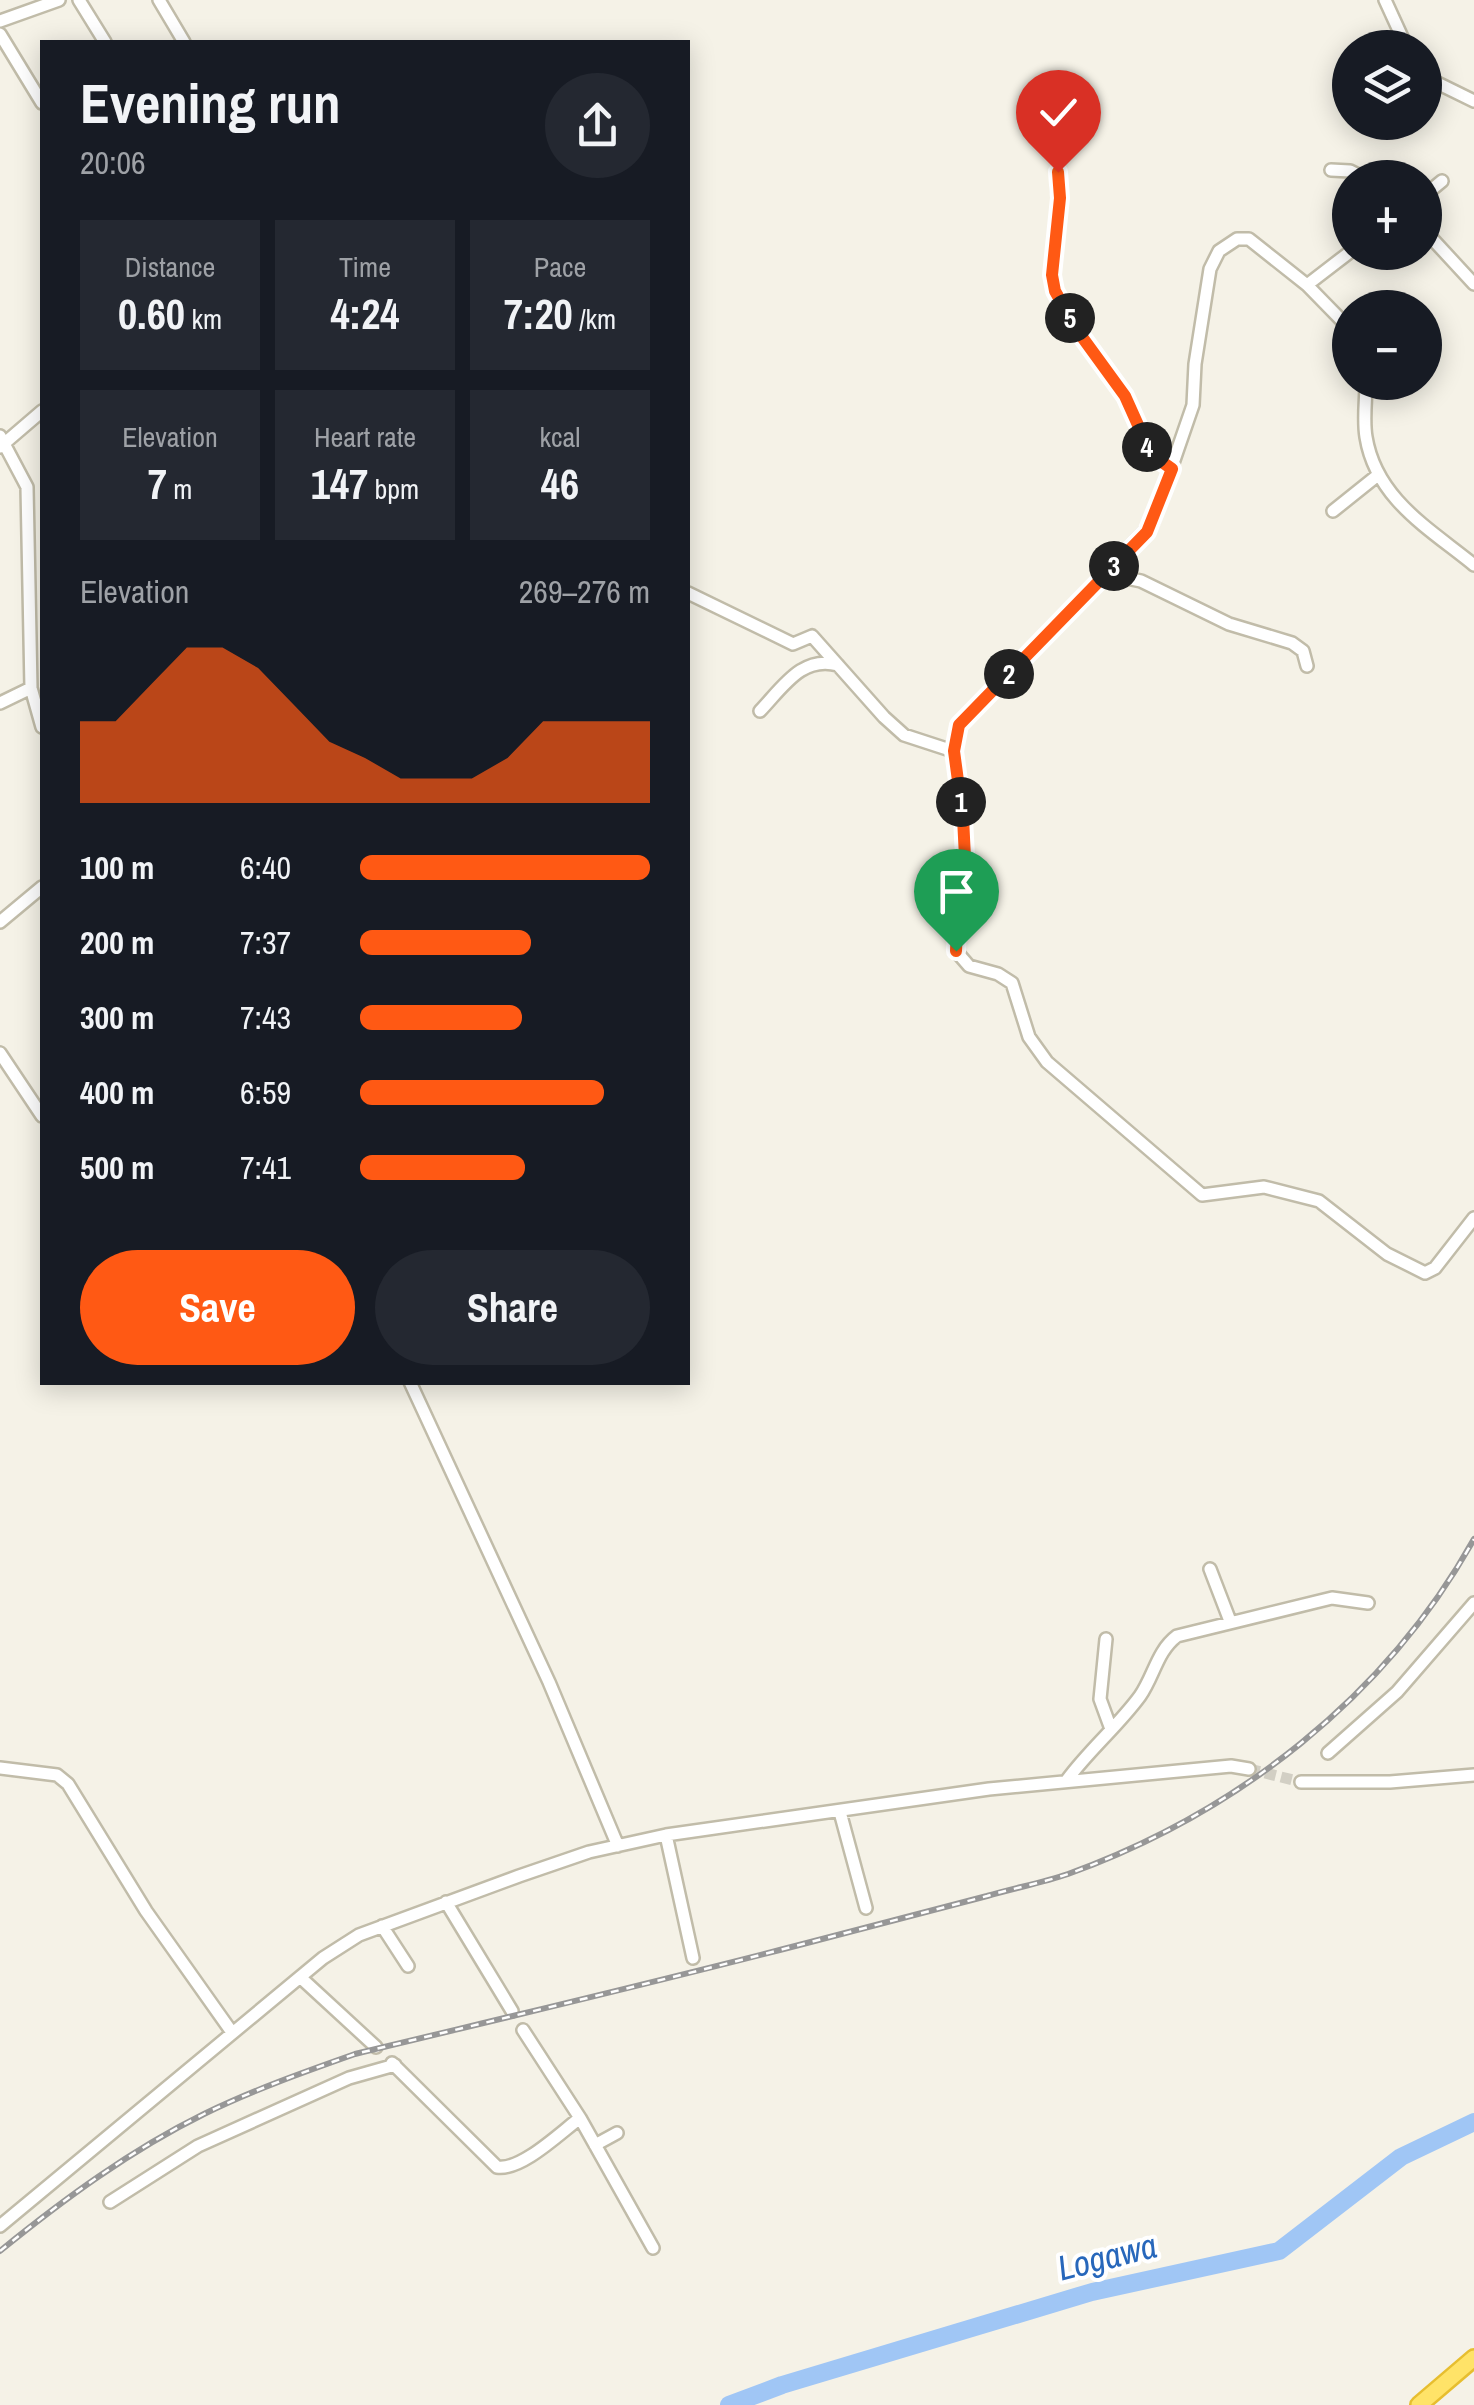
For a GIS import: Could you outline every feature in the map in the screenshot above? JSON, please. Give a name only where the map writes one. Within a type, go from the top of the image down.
[{"type":"highway","points":[[1419,2405],[1474,2358]]},
{"type":"street","points":[[0,21],[59,0]]},
{"type":"street","points":[[80,0],[105,40]]},
{"type":"street","points":[[159,0],[183,40]]},
{"type":"street","points":[[1385,0],[1399,30]]},
{"type":"street","points":[[0,34],[40,100]]},
{"type":"street","points":[[1442,85],[1474,101]]},
{"type":"street","points":[[1058,172],[1060,198],[1052,275],[1055,291],[1077,330],[1125,396],[1151,454],[1172,469]]},
{"type":"street","points":[[1332,311],[1250,239],[1237,239],[1219,252],[1208,280],[1193,405],[1152,524],[966,716],[956,732],[954,751],[967,896],[957,929],[956,951],[969,966],[998,974],[1012,983],[1029,1036],[1056,1073],[1202,1195],[1264,1187],[1319,1200],[1386,1254],[1420,1272],[1435,1268],[1474,1218]]},
{"type":"street","points":[[1442,249],[1474,284]]},
{"type":"street","points":[[1307,286],[1332,266]]},
{"type":"street","points":[[1366,400],[1365,432],[1378,475],[1405,510],[1474,565]]},
{"type":"street","points":[[40,413],[2,442],[27,487],[31,688],[40,719]]},
{"type":"street","points":[[1333,511],[1378,475]]},
{"type":"street","points":[[1107,574],[1141,581],[1230,624],[1292,643],[1302,651],[1308,666]]},
{"type":"street","points":[[690,593],[796,645],[812,636],[904,735],[954,751]]},
{"type":"street","points":[[760,711],[809,664],[823,660],[838,664]]},
{"type":"street","points":[[0,703],[31,688]]},
{"type":"street","points":[[0,922],[40,889]]},
{"type":"street","points":[[0,1053],[40,1113]]},
{"type":"street","points":[[411,1385],[549,1682],[618,1846]]},
{"type":"street","points":[[1210,1568],[1230,1622]]},
{"type":"street","points":[[1067,1780],[1145,1688],[1170,1641],[1182,1634],[1332,1598],[1368,1603]]},
{"type":"street","points":[[1328,1753],[1397,1692],[1474,1603]]},
{"type":"street","points":[[1106,1640],[1100,1699],[1111,1729]]},
{"type":"street","points":[[0,2226],[231,2031],[353,1938],[446,1902],[590,1852],[666,1834],[1067,1780],[1231,1766],[1249,1770]]},
{"type":"street","points":[[0,1768],[57,1776],[68,1784],[146,1912],[231,2031]]},
{"type":"street","points":[[1301,1782],[1390,1782],[1474,1776]]},
{"type":"street","points":[[840,1812],[866,1908]]},
{"type":"street","points":[[666,1834],[693,1958]]},
{"type":"street","points":[[446,1902],[512,2010]]},
{"type":"street","points":[[382,1926],[408,1966]]},
{"type":"street","points":[[300,1977],[376,2047]]},
{"type":"street","points":[[523,2030],[580,2118],[653,2248]]},
{"type":"street","points":[[110,2202],[198,2146],[349,2078],[393,2064],[498,2167],[508,2169],[522,2161],[580,2118]]},
{"type":"street","points":[[595,2146],[617,2133]]},
{"type":"waterway","name":"Logawa","points":[[729,2405],[782,2385],[1092,2292],[1279,2251],[1401,2157],[1474,2122]]},
{"type":"tunnel","points":[[1249,1769],[1301,1782]]},
{"type":"railway","points":[[0,2251],[99,2177],[177,2128],[241,2097],[355,2054],[1048,1880],[1130,1849],[1248,1783],[1351,1698],[1397,1649],[1438,1596],[1474,1539]]},
{"type":"route","points":[[956,951],[957,929],[967,896],[954,751],[959,725],[1147,532],[1172,469],[1151,454],[1118,384],[1077,330],[1055,291],[1052,275],[1059,218],[1058,172]]}]
